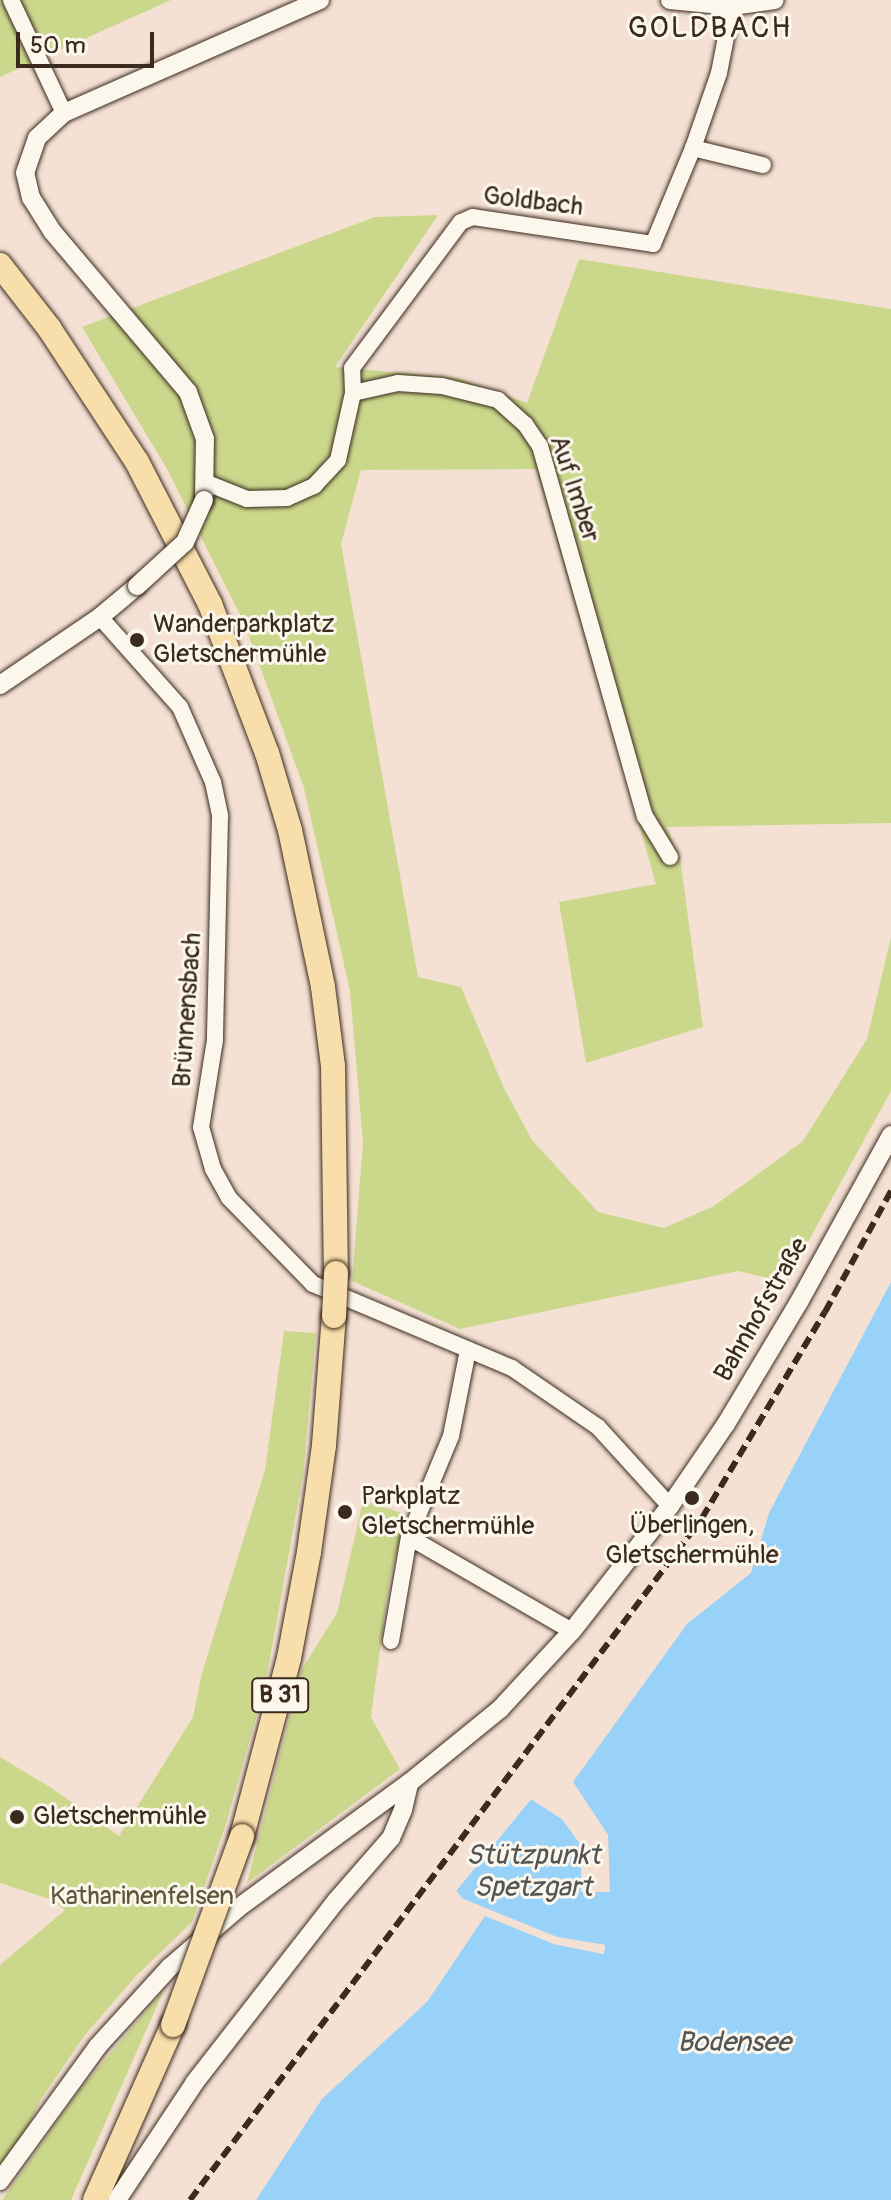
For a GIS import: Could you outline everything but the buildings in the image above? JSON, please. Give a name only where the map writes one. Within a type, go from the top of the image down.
[{"type":"main road","name":"B 31","points":[[0,265],[49,328],[137,462],[210,604],[267,753],[309,908],[333,1066],[337,1164],[334,1316],[324,1445],[309,1552],[289,1658],[242,1836],[173,2025],[95,2200]]},
{"type":"street","points":[[11,0],[64,113]]},
{"type":"street","points":[[0,685],[100,617],[185,542],[205,491],[205,439],[188,392],[52,231],[31,198],[25,173],[37,138],[64,113],[320,0]]},
{"type":"street","points":[[670,0],[732,6],[775,0]]},
{"type":"street","name":"Goldbach","points":[[353,393],[352,368],[461,222],[473,217],[653,244],[693,148],[719,73],[732,6]]},
{"type":"street","points":[[693,148],[763,165]]},
{"type":"street","name":"Auf Imber","points":[[353,393],[398,383],[442,386],[498,400],[525,424],[540,446],[645,816],[670,857]]},
{"type":"street","points":[[205,491],[247,499],[287,498],[314,486],[338,460],[353,393]]},
{"type":"street","name":"Brünnensbach","points":[[100,617],[180,707],[213,782],[220,816],[215,1040],[201,1127],[213,1169],[229,1198],[313,1284],[512,1368],[598,1427],[670,1506]]},
{"type":"street","name":"Bahnhofstraße","points":[[0,2181],[98,2046],[170,1967],[238,1908],[409,1783],[500,1709],[572,1631],[670,1506],[726,1424],[799,1302],[891,1135]]},
{"type":"street","points":[[391,1641],[409,1537],[451,1436],[468,1350]]},
{"type":"street","points":[[409,1537],[572,1631]]},
{"type":"street","points":[[117,2200],[195,2082],[336,1901],[391,1838],[403,1810],[409,1783]]},
{"type":"green space","points":[[0,0],[171,0],[0,77]]},
{"type":"green space","points":[[438,215],[335,367],[458,378],[527,403],[579,259],[891,309],[891,823],[666,827],[680,858],[703,1027],[586,1063],[559,902],[656,884],[536,469],[361,470],[341,544],[418,977],[461,987],[504,1088],[532,1140],[598,1212],[664,1228],[714,1206],[803,1141],[867,1039],[891,937],[891,1091],[786,1282],[738,1271],[460,1329],[352,1281],[363,1143],[350,991],[304,788],[245,625],[167,469],[82,327],[375,217]]},
{"type":"green space","name":"Katharinenfelsen","points":[[284,1331],[316,1333],[303,1475],[265,1686],[226,1824],[192,1922],[136,1976],[85,2035],[41,2099],[0,2185],[0,1965],[65,1910],[52,1900],[0,1883],[0,1757],[53,1789],[119,1836],[193,1717],[202,1673],[265,1470]]},
{"type":"green space","points":[[363,1501],[406,1514],[389,1581],[371,1717],[400,1769],[247,1883],[302,1669],[337,1613]]},
{"type":"green space","points":[[164,1990],[71,2200],[2,2200],[81,2088]]},
{"type":"water","name":"Bodensee","points":[[891,1282],[891,2200],[256,2200],[322,2099],[427,2002],[485,1916],[554,1944],[604,1954],[605,1945],[557,1937],[463,1899],[456,1891],[531,1799],[562,1819],[581,1845],[581,1892],[609,1892],[608,1835],[573,1782],[687,1624],[751,1573],[769,1513]]},
{"type":"pier","points":[[570,1778],[608,1835],[610,1892],[581,1892],[581,1845],[562,1819],[531,1799],[456,1891],[463,1899],[557,1937],[605,1945],[604,1954],[554,1944],[481,1914],[485,1912],[461,1902],[452,1892],[531,1795],[564,1816],[584,1843],[585,1888],[605,1888],[604,1837],[569,1783]]},
{"type":"railway","points":[[190,2200],[702,1518],[825,1312],[891,1191]]},
{"type":"place","name":"Wanderparkplatz Gletschermühle","points":[[137,640]]},
{"type":"place","name":"Überlingen, Gletschermühle","points":[[692,1498]]},
{"type":"place","name":"Parkplatz Gletschermühle","points":[[345,1512]]},
{"type":"place","name":"Gletschermühle","points":[[17,1817]]},
{"type":"district","name":"GOLDBACH","points":[[710,28]]},
{"type":"water label","name":"Stützpunkt Spetzgart","points":[[533,1872]]}]
